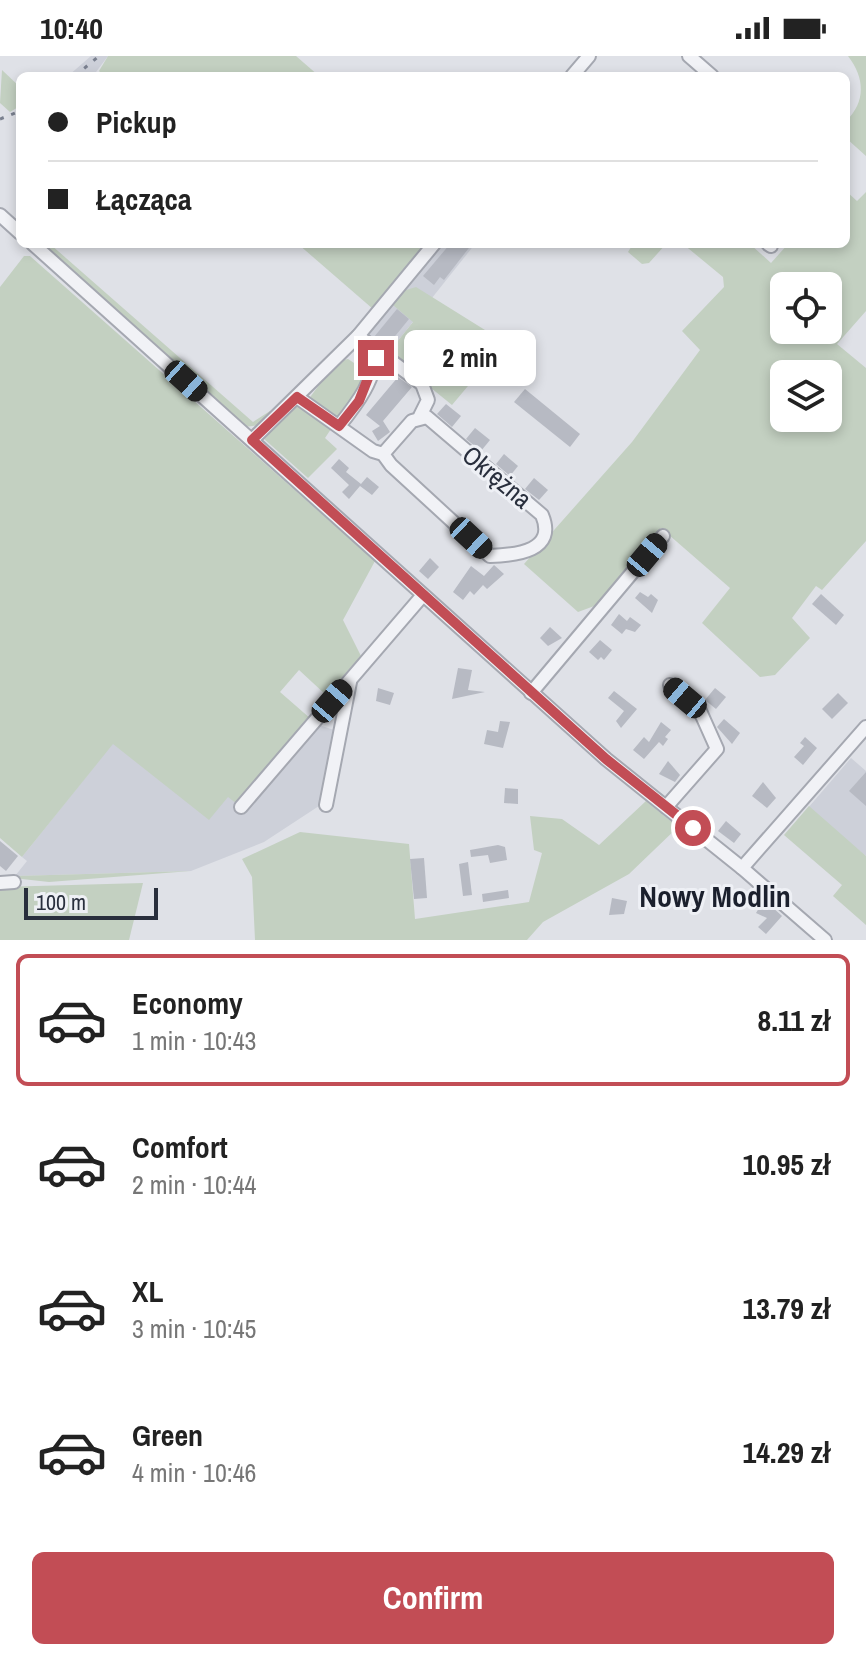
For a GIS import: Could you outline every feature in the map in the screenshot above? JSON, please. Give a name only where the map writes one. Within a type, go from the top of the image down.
[{"type":"street","points":[[576,72],[589,56]]},
{"type":"street","points":[[689,56],[707,72]]},
{"type":"street","points":[[0,215],[16,229]]},
{"type":"street","points":[[37,248],[531,693],[825,940]]},
{"type":"street","points":[[252,440],[358,336],[431,248]]},
{"type":"street","points":[[358,336],[422,384],[428,400],[420,416],[383,454]]},
{"type":"street","points":[[339,426],[359,401],[372,372],[375,348]]},
{"type":"street","name":"Okrężna","points":[[297,397],[373,451],[383,454],[391,465],[490,556],[515,556],[538,548],[547,525],[542,515],[427,417],[420,416]]},
{"type":"street","points":[[531,693],[663,536]]},
{"type":"street","points":[[241,807],[423,595]]},
{"type":"street","points":[[326,805],[350,680]]},
{"type":"street","points":[[666,807],[717,749],[700,711],[670,685]]},
{"type":"street","points":[[742,868],[866,727]]},
{"type":"street","points":[[0,883],[14,882]]},
{"type":"shaded area","points":[[91,56],[108,56],[96,72],[73,72]]},
{"type":"shaded area","points":[[436,248],[472,248],[388,353],[367,337]]},
{"type":"shaded area","points":[[316,724],[337,731],[322,804],[264,842],[191,871],[15,876],[27,861],[22,857],[113,743],[228,797]]},
{"type":"shaded area","points":[[851,758],[866,771],[866,856],[808,808]]},
{"type":"green space","points":[[108,56],[296,56],[314,72],[100,72]]},
{"type":"green space","points":[[848,56],[866,56],[866,156],[850,142],[850,117],[861,90],[854,64]]},
{"type":"green space","points":[[2,70],[16,83],[16,108],[10,112],[0,103]]},
{"type":"green space","points":[[866,192],[866,311],[842,338],[842,272],[770,272],[770,344],[837,344],[866,368],[866,541],[822,590],[816,586],[792,618],[810,638],[775,675],[760,677],[702,623],[730,588],[661,528],[597,605],[578,612],[524,564],[632,442],[700,350],[682,331],[724,287],[723,277],[688,248],[754,248],[771,263],[784,248],[850,248],[850,195],[857,201]]},
{"type":"green space","points":[[45,248],[55,248],[253,422],[270,411],[274,415],[260,425],[245,427]]},
{"type":"green space","points":[[303,248],[424,248],[373,309]]},
{"type":"green space","points":[[630,248],[662,248],[649,263],[642,264],[628,252]]},
{"type":"green space","points":[[24,256],[30,256],[375,561],[343,620],[361,656],[326,695],[299,670],[280,692],[311,719],[237,804],[228,797],[209,820],[113,744],[22,857],[0,838],[0,287]]},
{"type":"green space","points":[[416,287],[485,330],[494,355],[452,405],[388,353],[413,322],[393,305],[406,290]]},
{"type":"green space","points":[[348,359],[363,369],[362,376],[351,405],[335,420],[308,400],[336,362]]},
{"type":"green space","points":[[299,405],[333,426],[325,438],[337,449],[308,478],[263,438]]},
{"type":"green space","points":[[646,801],[678,827],[629,874],[543,922],[527,940],[255,940],[252,877],[242,859],[300,832],[409,844],[415,919],[529,902],[542,853],[534,850],[530,816],[562,819],[599,845]]},
{"type":"green space","points":[[809,806],[866,856],[866,925],[833,896],[842,885],[784,835]]},
{"type":"green space","points":[[191,871],[49,882],[13,878],[15,876]]},
{"type":"green space","points":[[143,883],[129,940],[0,940],[0,887]]},
{"type":"building","points":[[447,248],[469,248],[444,280],[440,277],[434,285],[423,276]]},
{"type":"building","points":[[397,309],[409,319],[387,346],[374,337]]},
{"type":"building","points":[[398,377],[412,387],[383,421],[390,432],[378,441],[372,431],[380,426],[366,415]]},
{"type":"building","points":[[525,389],[580,434],[570,447],[514,402]]},
{"type":"building","points":[[446,404],[461,416],[452,427],[437,414]]},
{"type":"building","points":[[475,428],[490,440],[481,451],[466,439]]},
{"type":"building","points":[[504,454],[518,466],[510,476],[496,464]]},
{"type":"building","points":[[339,459],[349,468],[346,472],[361,484],[367,477],[379,487],[372,495],[360,486],[349,499],[342,492],[349,485],[331,468]]},
{"type":"building","points":[[534,478],[548,490],[539,500],[525,489]]},
{"type":"building","points":[[430,558],[439,567],[428,579],[419,571]]},
{"type":"building","points":[[494,565],[504,574],[487,589],[483,585],[474,595],[470,591],[463,600],[453,592],[471,566],[484,576]]},
{"type":"building","points":[[640,592],[648,597],[651,594],[658,600],[652,613],[635,598]]},
{"type":"building","points":[[821,594],[844,615],[836,625],[812,604]]},
{"type":"building","points":[[619,614],[627,621],[630,617],[641,625],[635,632],[626,629],[622,634],[611,625]]},
{"type":"building","points":[[550,627],[562,638],[548,646],[540,638]]},
{"type":"building","points":[[600,640],[612,650],[604,660],[601,657],[598,660],[589,652]]},
{"type":"building","points":[[458,668],[472,670],[468,690],[485,692],[452,699]]},
{"type":"building","points":[[378,688],[394,693],[390,705],[376,701]]},
{"type":"building","points":[[715,688],[726,697],[716,709],[705,700]]},
{"type":"building","points":[[614,691],[637,709],[621,728],[616,721],[624,711],[608,698]]},
{"type":"building","points":[[838,693],[848,703],[832,719],[822,709]]},
{"type":"building","points":[[724,719],[740,733],[732,744],[717,727]]},
{"type":"building","points":[[500,721],[510,722],[503,748],[484,744],[487,730],[498,732]]},
{"type":"building","points":[[661,722],[671,730],[665,737],[668,739],[663,746],[659,742],[644,759],[633,750],[644,737],[649,742]]},
{"type":"building","points":[[805,737],[817,748],[803,765],[794,757],[804,746],[800,743]]},
{"type":"building","points":[[668,761],[680,775],[675,782],[659,774]]},
{"type":"building","points":[[866,772],[866,806],[849,791]]},
{"type":"building","points":[[763,782],[776,798],[767,808],[752,796]]},
{"type":"building","points":[[505,788],[518,789],[518,804],[504,803]]},
{"type":"building","points":[[726,821],[741,834],[734,843],[718,831]]},
{"type":"building","points":[[0,841],[18,856],[6,871],[0,866]]},
{"type":"building","points":[[498,845],[505,847],[507,860],[490,863],[488,855],[471,857],[470,850]]},
{"type":"building","points":[[424,858],[427,898],[414,899],[410,859]]},
{"type":"building","points":[[468,862],[472,895],[463,896],[459,864]]},
{"type":"building","points":[[508,890],[509,898],[483,902],[482,894]]},
{"type":"building","points":[[612,898],[627,901],[624,914],[609,915]]},
{"type":"building","points":[[762,903],[770,905],[782,916],[766,934],[758,927],[767,918],[756,913]]},
{"type":"railway","points":[[80,72],[99,56]]},
{"type":"railway","points":[[0,119],[16,113]]},
{"type":"district","name":"Nowy Modlin","points":[[715,897]]},
{"type":"route","points":[[376,358],[359,401],[339,426],[297,397],[252,440],[606,759],[693,828]]}]
